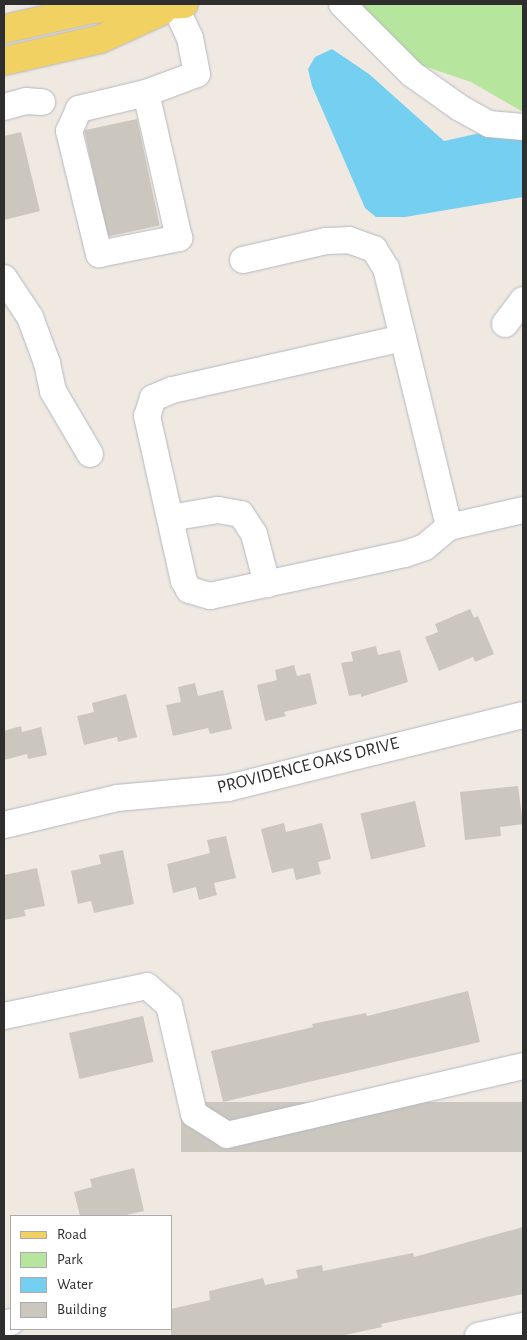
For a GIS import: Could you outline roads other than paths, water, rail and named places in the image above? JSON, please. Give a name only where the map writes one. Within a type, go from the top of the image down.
[{"type":"main road","points":[[4,29],[42,12],[180,5]]},
{"type":"main road","points":[[4,61],[101,39],[180,5]]},
{"type":"street","points":[[342,4],[412,74],[460,108],[489,124],[523,127]]},
{"type":"street","points":[[146,93],[179,238],[99,254],[69,131],[79,109],[146,93],[197,74],[190,38],[180,5]]},
{"type":"street","points":[[4,107],[26,102],[42,102]]},
{"type":"street","points":[[243,260],[326,241],[364,243],[374,249],[386,268],[449,527]]},
{"type":"street","points":[[4,278],[30,317],[47,362],[53,392],[90,454]]},
{"type":"street","points":[[505,324],[523,300]]},
{"type":"street","points":[[403,338],[172,390],[153,398],[147,416],[170,518],[189,590],[210,596],[412,552],[425,548],[449,527],[523,510]]},
{"type":"street","points":[[170,518],[218,510],[241,514],[254,534],[267,584]]},
{"type":"street","name":"PROVIDENCE OAKS DRIVE","points":[[4,825],[116,798],[228,788],[523,715]]},
{"type":"street","points":[[4,1016],[147,986],[169,1005],[194,1114],[227,1135],[523,1066]]},
{"type":"street","points":[[478,1336],[523,1326]]},
{"type":"water","points":[[332,49],[369,74],[444,141],[503,128],[523,135],[523,197],[405,217],[376,217],[365,208],[312,86],[308,69],[315,57]]}]
